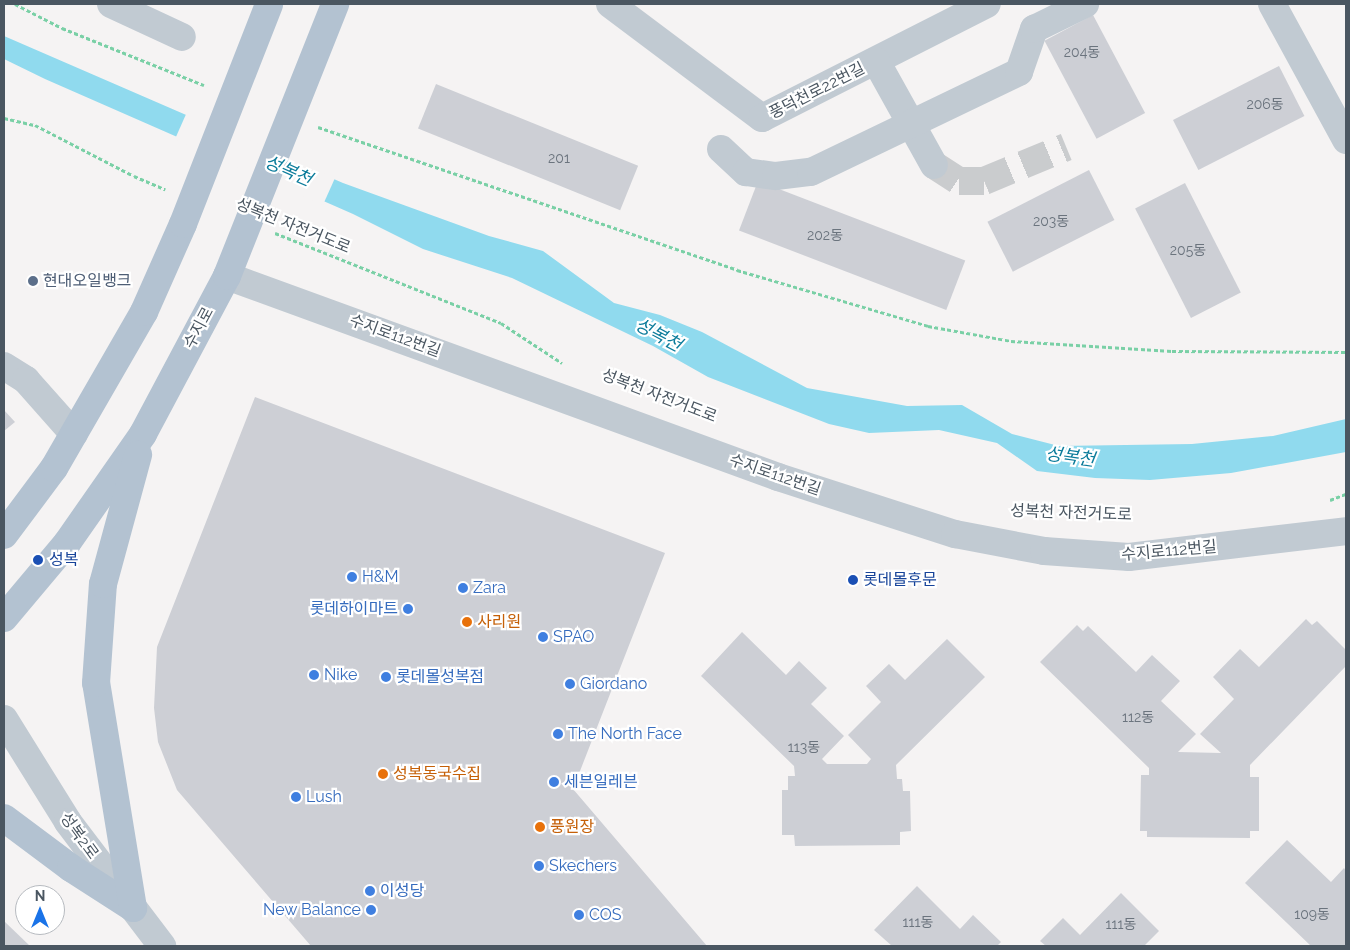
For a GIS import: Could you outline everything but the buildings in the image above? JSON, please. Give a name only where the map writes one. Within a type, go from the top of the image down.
[{"type":"main road","points":[[4,535],[54,468],[144,312],[183,224],[269,4]]},
{"type":"main road","name":"수지로","points":[[4,618],[67,543],[143,434],[227,276],[335,4]]},
{"type":"main road","points":[[132,908],[100,711],[97,653],[103,584],[143,434]]},
{"type":"main road","points":[[4,818],[132,908]]},
{"type":"street","points":[[111,4],[182,37]]},
{"type":"street","name":"풍덕천로22번길","points":[[610,4],[762,118],[987,4]]},
{"type":"street","points":[[721,149],[746,172],[776,176],[810,172],[1019,72],[1034,29],[1085,4]]},
{"type":"street","points":[[1272,4],[1346,140]]},
{"type":"street","points":[[876,61],[934,165]]},
{"type":"street","name":"수지로112번길","points":[[227,276],[778,477],[955,534],[1044,551],[1129,557],[1346,531]]},
{"type":"street","points":[[4,366],[26,380],[74,434]]},
{"type":"street","name":"성복2로","points":[[4,719],[68,822],[162,946]]},
{"type":"path","points":[[14,4],[62,28],[211,88]]},
{"type":"path","points":[[4,118],[35,125],[134,176],[171,191]]},
{"type":"path","points":[[310,124],[737,270],[928,326],[1021,342],[1172,351],[1346,352]]},
{"type":"path","name":"성복천 자전거도로","points":[[272,231],[501,323],[564,365]]},
{"type":"path","points":[[1326,502],[1346,494]]},
{"type":"water","name":"성복천","points":[[4,36],[343,183],[489,236],[543,251],[614,303],[660,315],[702,332],[807,388],[907,406],[962,405],[1012,434],[1059,446],[1192,444],[1273,436],[1346,419],[1346,452],[1231,473],[1150,480],[1095,478],[1037,471],[997,443],[939,430],[869,433],[829,424],[708,377],[653,346],[512,278],[423,249],[353,214],[45,79],[4,59]]},
{"type":"pier","points":[[187,112],[335,178],[323,205],[175,139]]},
{"type":"tunnel","points":[[934,165],[959,181],[984,181],[1066,147]]},
{"type":"place","name":"현대오일뱅크","points":[[33,281]]},
{"type":"place","name":"성복","points":[[38,560]]},
{"type":"place","name":"H&M","points":[[352,577]]},
{"type":"place","name":"롯데몰후문","points":[[853,580]]},
{"type":"place","name":"Zara","points":[[463,588]]},
{"type":"place","name":"롯데하이마트","points":[[408,609]]},
{"type":"place","name":"사리원","points":[[467,622]]},
{"type":"place","name":"SPAO","points":[[543,637]]},
{"type":"place","name":"Nike","points":[[314,675]]},
{"type":"place","name":"롯데몰성복점","points":[[386,677]]},
{"type":"place","name":"Giordano","points":[[570,684]]},
{"type":"place","name":"The North Face","points":[[558,734]]},
{"type":"place","name":"성복동국수집","points":[[383,774]]},
{"type":"place","name":"세븐일레븐","points":[[554,782]]},
{"type":"place","name":"Lush","points":[[296,797]]},
{"type":"place","name":"풍원장","points":[[540,827]]},
{"type":"place","name":"Skechers","points":[[539,866]]},
{"type":"place","name":"이성당","points":[[370,891]]},
{"type":"place","name":"New Balance","points":[[371,910]]},
{"type":"place","name":"COS","points":[[579,915]]}]
